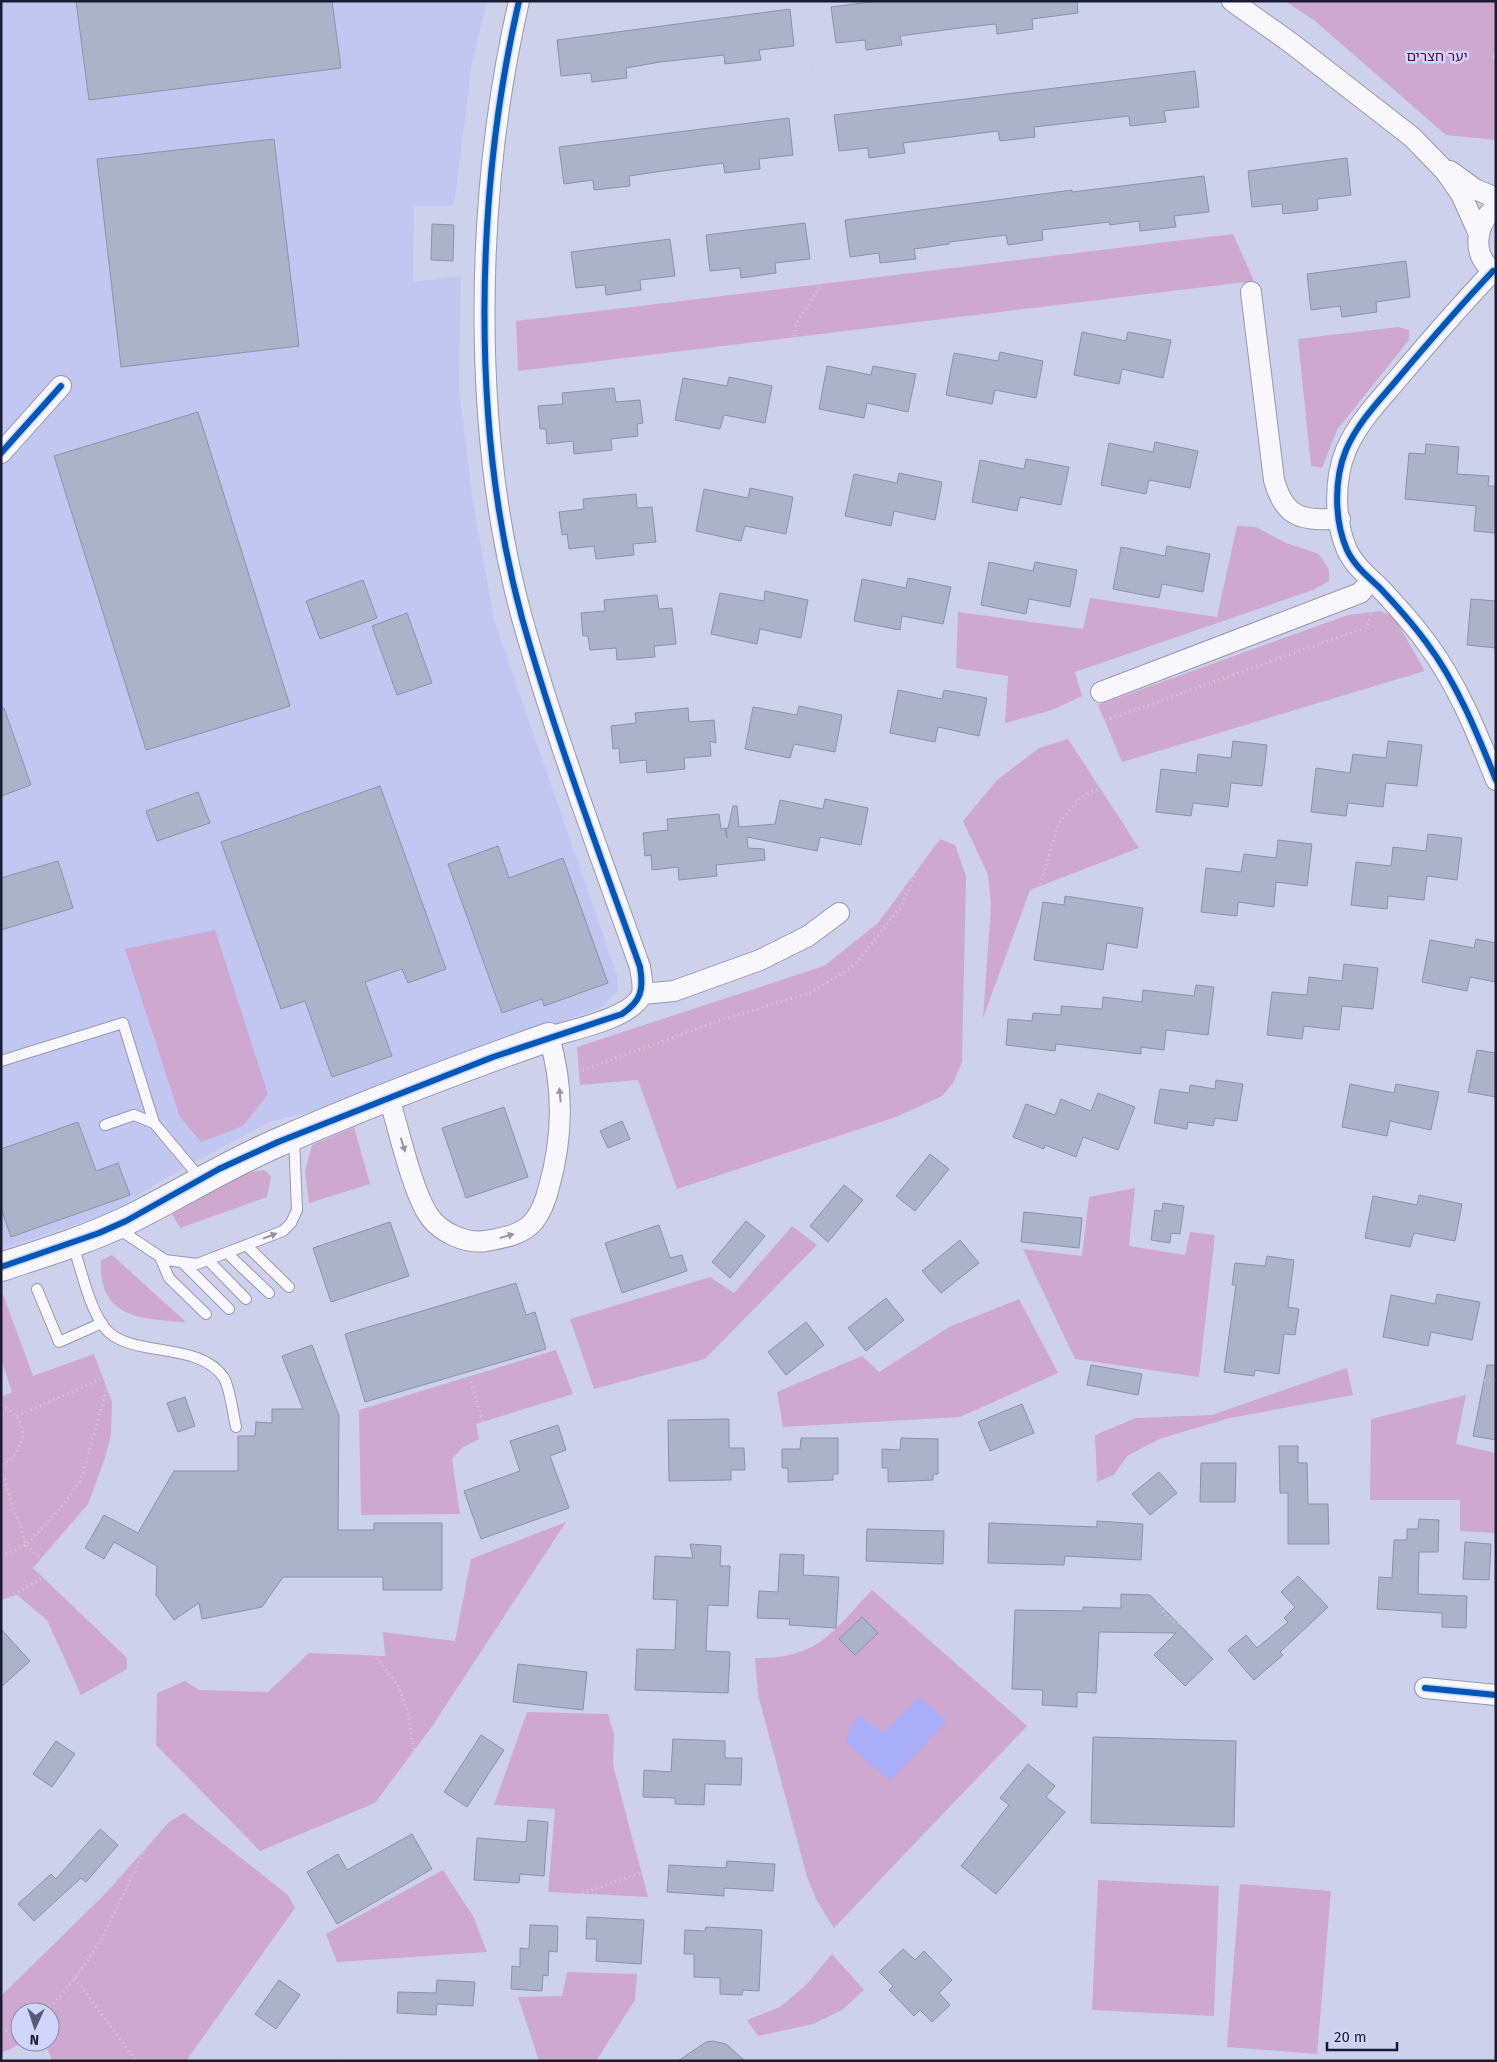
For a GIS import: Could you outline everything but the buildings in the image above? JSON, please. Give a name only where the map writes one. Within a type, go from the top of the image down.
[{"type":"street","points":[[1,1267],[72,1243],[114,1226],[201,1179],[294,1136],[549,1037],[622,1014],[634,1006],[642,994],[640,967],[548,702],[516,593],[497,488],[488,380],[486,309],[489,200],[501,95],[519,1]]},
{"type":"street","points":[[1237,5],[1310,58],[1412,137],[1445,171],[1461,194],[1478,232],[1480,254],[1494,272],[1441,326],[1361,422],[1346,450],[1339,476],[1337,494],[1347,550],[1358,567],[1426,641],[1450,678],[1477,734],[1496,780]]},
{"type":"street","points":[[1434,160],[1475,189],[1496,198]]},
{"type":"street","points":[[1478,232],[1482,222],[1496,207]]},
{"type":"street","points":[[1251,292],[1274,480],[1278,496],[1298,517],[1310,520],[1340,519]]},
{"type":"street","points":[[1,453],[61,386]]},
{"type":"street","points":[[1101,692],[1360,593],[1375,584]]},
{"type":"street","points":[[642,994],[674,991],[760,960],[808,936],[838,913]]},
{"type":"street","points":[[389,1098],[420,1199],[430,1217],[444,1231],[463,1239],[480,1242],[521,1232],[534,1222],[541,1209],[554,1172],[559,1138],[561,1109],[558,1079],[549,1037]]},
{"type":"street","points":[[1425,1688],[1496,1695]]},
{"type":"lane","points":[[1,1060],[123,1024],[154,1123],[201,1179]]},
{"type":"lane","points":[[104,1125],[134,1115],[154,1123]]},
{"type":"lane","points":[[114,1226],[160,1257],[182,1263],[197,1264],[283,1231],[291,1223],[298,1210],[294,1136]]},
{"type":"lane","points":[[72,1243],[104,1328],[120,1340],[198,1358],[212,1366],[224,1379],[236,1426]]},
{"type":"lane","points":[[246,1245],[289,1287]]},
{"type":"lane","points":[[226,1253],[269,1293]]},
{"type":"lane","points":[[160,1257],[169,1278],[206,1314]]},
{"type":"lane","points":[[208,1260],[246,1299]]},
{"type":"lane","points":[[182,1263],[229,1309]]},
{"type":"lane","points":[[37,1290],[59,1342],[102,1324]]},
{"type":"path","points":[[818,1],[811,64],[812,98],[830,247],[830,264],[826,278],[797,322],[791,350],[828,562],[858,699],[872,738],[887,760],[906,783],[942,816],[970,852],[978,872],[973,1092]]},
{"type":"path","points":[[501,95],[556,98],[811,64],[1187,21],[1202,1]]},
{"type":"path","points":[[488,380],[791,350],[1265,290],[1238,226],[1224,125],[1220,35],[1237,5]]},
{"type":"path","points":[[489,200],[540,204],[1266,120],[1310,58]]},
{"type":"path","points":[[486,309],[516,311],[826,278],[1238,226],[1358,214]]},
{"type":"path","points":[[1275,314],[1286,340],[1310,520]]},
{"type":"path","points":[[1282,331],[1413,316],[1441,326]]},
{"type":"path","points":[[497,488],[657,468],[692,472],[809,459],[1265,399]]},
{"type":"path","points":[[516,593],[675,574],[720,574],[828,562],[1287,507]]},
{"type":"path","points":[[558,1079],[718,1021],[812,992],[855,965],[900,908],[942,816],[970,778],[1014,744],[1053,728],[1104,721],[1367,627],[1375,584]]},
{"type":"path","points":[[548,702],[710,682],[940,664]]},
{"type":"path","points":[[1101,692],[1081,704],[1080,724],[1339,1203],[1347,1230],[1359,1406],[1349,1650],[1358,1664],[1392,1682],[1425,1688]]},
{"type":"path","points":[[584,808],[832,777],[887,760]]},
{"type":"path","points":[[973,1064],[1020,951],[1059,823],[1080,798],[1112,782]]},
{"type":"path","points":[[261,1862],[380,1808],[426,1757],[610,1481],[626,1449],[663,1405],[807,1271],[973,1092],[1087,1072],[1149,1076],[1264,1063],[1407,1061],[1465,1025],[1496,1023]]},
{"type":"path","points":[[936,1132],[965,1161],[985,1188],[998,1211],[1068,1362],[1086,1406],[1088,1427],[1084,1494]]},
{"type":"path","points":[[855,1219],[940,1227],[960,1224],[1175,1158],[1303,1137]]},
{"type":"path","points":[[1326,1179],[1355,1170],[1421,1175],[1436,1172],[1496,1142]]},
{"type":"path","points":[[521,1232],[536,1252],[618,1505],[632,1512],[1044,1500],[1084,1494],[1115,1483],[1138,1463],[1176,1444],[1247,1427],[1359,1406],[1429,1388],[1496,1380]]},
{"type":"path","points":[[16,1416],[110,1375],[187,1356],[450,1270],[480,1242]]},
{"type":"path","points":[[1351,1283],[1423,1265],[1496,1255]]},
{"type":"path","points":[[1,1556],[26,1545],[59,1510],[81,1480],[120,1340]]},
{"type":"path","points":[[1088,1427],[1142,1411],[1217,1404],[1318,1375],[1356,1357]]},
{"type":"path","points":[[471,1382],[485,1428],[706,1364]]},
{"type":"path","points":[[1,1406],[9,1409],[22,1425],[22,1446],[17,1454],[1,1465]]},
{"type":"path","points":[[1,1470],[26,1545],[151,1662],[147,1750],[261,1862],[297,1894],[324,1951],[338,2019],[340,2061]]},
{"type":"path","points":[[1115,1483],[1132,1512],[1152,1530],[1159,1536],[1159,1605],[1175,1623],[1252,1626],[1277,1608],[1279,1555],[1277,1512],[1202,1510],[1152,1530]]},
{"type":"path","points":[[826,1506],[831,1522],[860,1566],[1050,1724]]},
{"type":"path","points":[[748,1509],[749,1651],[753,1688],[785,1826],[801,1880],[828,1937],[874,1993],[923,2061]]},
{"type":"path","points":[[1159,1551],[1353,1558]]},
{"type":"path","points":[[1,1602],[54,1571]]},
{"type":"path","points":[[888,1590],[944,1590],[1159,1576]]},
{"type":"path","points":[[518,1618],[600,1636],[620,1650],[626,1658],[630,1757],[636,1801],[675,1963],[699,2021]]},
{"type":"path","points":[[1,1740],[186,1668],[215,1683],[260,1681],[292,1647],[362,1640],[398,1685],[408,1713],[416,1767]]},
{"type":"path","points":[[663,2061],[677,2041],[699,2021],[732,2016],[772,1999],[802,1982],[834,1944],[1050,1724],[1120,1713],[1149,1691],[1288,1692],[1365,1668]]},
{"type":"path","points":[[1,1885],[96,1813],[168,1771]]},
{"type":"path","points":[[404,1782],[481,1917],[530,2061]]},
{"type":"path","points":[[55,2002],[75,1978],[102,1939],[158,1822],[193,1795]]},
{"type":"path","points":[[550,1900],[575,1896],[652,1869]]},
{"type":"path","points":[[473,1902],[550,1900],[748,1913],[781,1909],[808,1896]]},
{"type":"path","points":[[196,2061],[306,1912]]},
{"type":"path","points":[[75,1978],[136,2061]]},
{"type":"path","points":[[755,2043],[818,2029],[846,2016],[874,1993]]},
{"type":"path","points":[[732,2016],[744,2025],[766,2061]]},
{"type":"shaded area","points":[[1,1],[487,1],[472,63],[454,206],[414,206],[413,282],[461,276],[459,389],[473,502],[494,620],[617,975],[618,990],[603,1007],[331,1106],[269,1122],[166,1178],[108,1214],[1,1249]]},
{"type":"green space","name":"יער חצרים","points":[[1285,1],[1496,1],[1496,52],[1492,57],[1496,60],[1496,140],[1446,135],[1315,21]]},
{"type":"green space","points":[[1233,234],[1254,281],[518,371],[516,321]]},
{"type":"green space","points":[[1398,327],[1409,330],[1409,340],[1337,430],[1322,468],[1311,466],[1298,339]]},
{"type":"green space","points":[[1237,526],[1256,527],[1286,543],[1319,554],[1329,570],[1329,581],[1313,590],[1075,672],[1082,696],[1052,710],[1005,723],[1008,676],[956,668],[958,612],[1083,629],[1090,598],[1217,617]]},
{"type":"green space","points":[[1380,611],[1394,617],[1425,671],[1122,762],[1098,705],[1348,615]]},
{"type":"green space","points":[[1068,739],[1139,848],[1030,890],[983,1018],[991,906],[988,875],[963,821],[997,780],[1039,748]]},
{"type":"green space","points":[[940,839],[955,845],[966,876],[962,1062],[953,1083],[942,1096],[896,1117],[677,1189],[638,1080],[580,1085],[577,1047],[824,966],[878,923]]},
{"type":"green space","points":[[215,930],[268,1094],[243,1126],[201,1142],[180,1117],[125,949]]},
{"type":"green space","points":[[354,1127],[370,1184],[309,1203],[305,1171],[312,1145]]},
{"type":"green space","points":[[264,1170],[271,1176],[267,1197],[180,1228],[171,1212],[245,1173]]},
{"type":"green space","points":[[1135,1188],[1129,1246],[1185,1255],[1190,1232],[1215,1235],[1199,1377],[1075,1359],[1023,1249],[1082,1256],[1089,1197]]},
{"type":"green space","points":[[792,1226],[817,1245],[705,1359],[594,1389],[570,1319],[710,1277],[734,1293]]},
{"type":"green space","points":[[112,1255],[186,1322],[138,1316],[125,1312],[114,1304],[107,1294],[102,1279],[101,1260]]},
{"type":"green space","points":[[1,1289],[33,1376],[94,1354],[112,1402],[111,1435],[104,1461],[88,1504],[33,1568],[127,1658],[127,1669],[81,1695],[47,1620],[17,1595],[1,1600],[1,1397],[12,1392],[1,1359]]},
{"type":"green space","points":[[1019,1299],[1058,1373],[960,1417],[783,1427],[777,1392],[862,1356],[879,1372],[949,1327]]},
{"type":"green space","points":[[556,1350],[573,1394],[476,1424],[479,1439],[463,1447],[452,1459],[460,1514],[361,1515],[359,1410]]},
{"type":"green space","points":[[1347,1368],[1353,1395],[1230,1418],[1159,1439],[1127,1456],[1114,1475],[1097,1482],[1095,1435],[1136,1418],[1212,1415]]},
{"type":"green space","points":[[1466,1395],[1456,1444],[1496,1453],[1496,1533],[1460,1531],[1460,1500],[1370,1500],[1371,1419]]},
{"type":"green space","points":[[566,1522],[433,1725],[375,1803],[260,1851],[156,1745],[157,1693],[185,1681],[199,1690],[268,1692],[309,1653],[385,1656],[383,1632],[455,1641],[471,1559]]},
{"type":"green space","points":[[872,1590],[1027,1726],[834,1928],[817,1901],[807,1877],[758,1695],[755,1658],[795,1654],[810,1648],[834,1630]]},
{"type":"green space","points":[[527,1712],[608,1714],[614,1734],[613,1765],[648,1897],[548,1892],[555,1809],[494,1805]]},
{"type":"green space","points":[[184,1813],[288,1895],[295,1908],[186,2061],[52,2061],[49,2052],[60,2052],[60,2002],[10,2002],[10,2049],[1,2053],[1,1996],[105,1894],[169,1822]]},
{"type":"green space","points":[[443,1870],[473,1916],[487,1952],[337,1962],[326,1934]]},
{"type":"green space","points":[[1098,1880],[1219,1886],[1214,2016],[1092,2010]]},
{"type":"green space","points":[[1240,1884],[1331,1891],[1317,2054],[1227,2047]]},
{"type":"green space","points":[[832,1954],[864,1990],[842,2010],[813,2024],[758,2036],[747,2020],[780,2007],[806,1985]]},
{"type":"green space","points":[[567,1972],[637,1974],[635,2000],[596,2061],[539,2061],[518,1997],[562,1996]]},
{"type":"water","points":[[919,1697],[947,1721],[890,1781],[850,1746],[845,1739],[858,1715],[883,1733]]},
{"type":"cycle path","points":[[1,1267],[99,1233],[126,1221],[219,1169],[278,1142],[493,1057],[622,1014],[640,994],[642,982],[640,967],[563,750],[522,618],[505,545],[493,469],[487,390],[484,310],[487,230],[494,151],[504,75],[519,1]]},
{"type":"cycle path","points":[[1493,271],[1374,406],[1362,423],[1351,440],[1342,461],[1337,500],[1343,538],[1353,561],[1403,614],[1437,658],[1457,691],[1496,780]]},
{"type":"cycle path","points":[[1,453],[61,386]]},
{"type":"cycle path","points":[[1425,1688],[1496,1695]]}]
